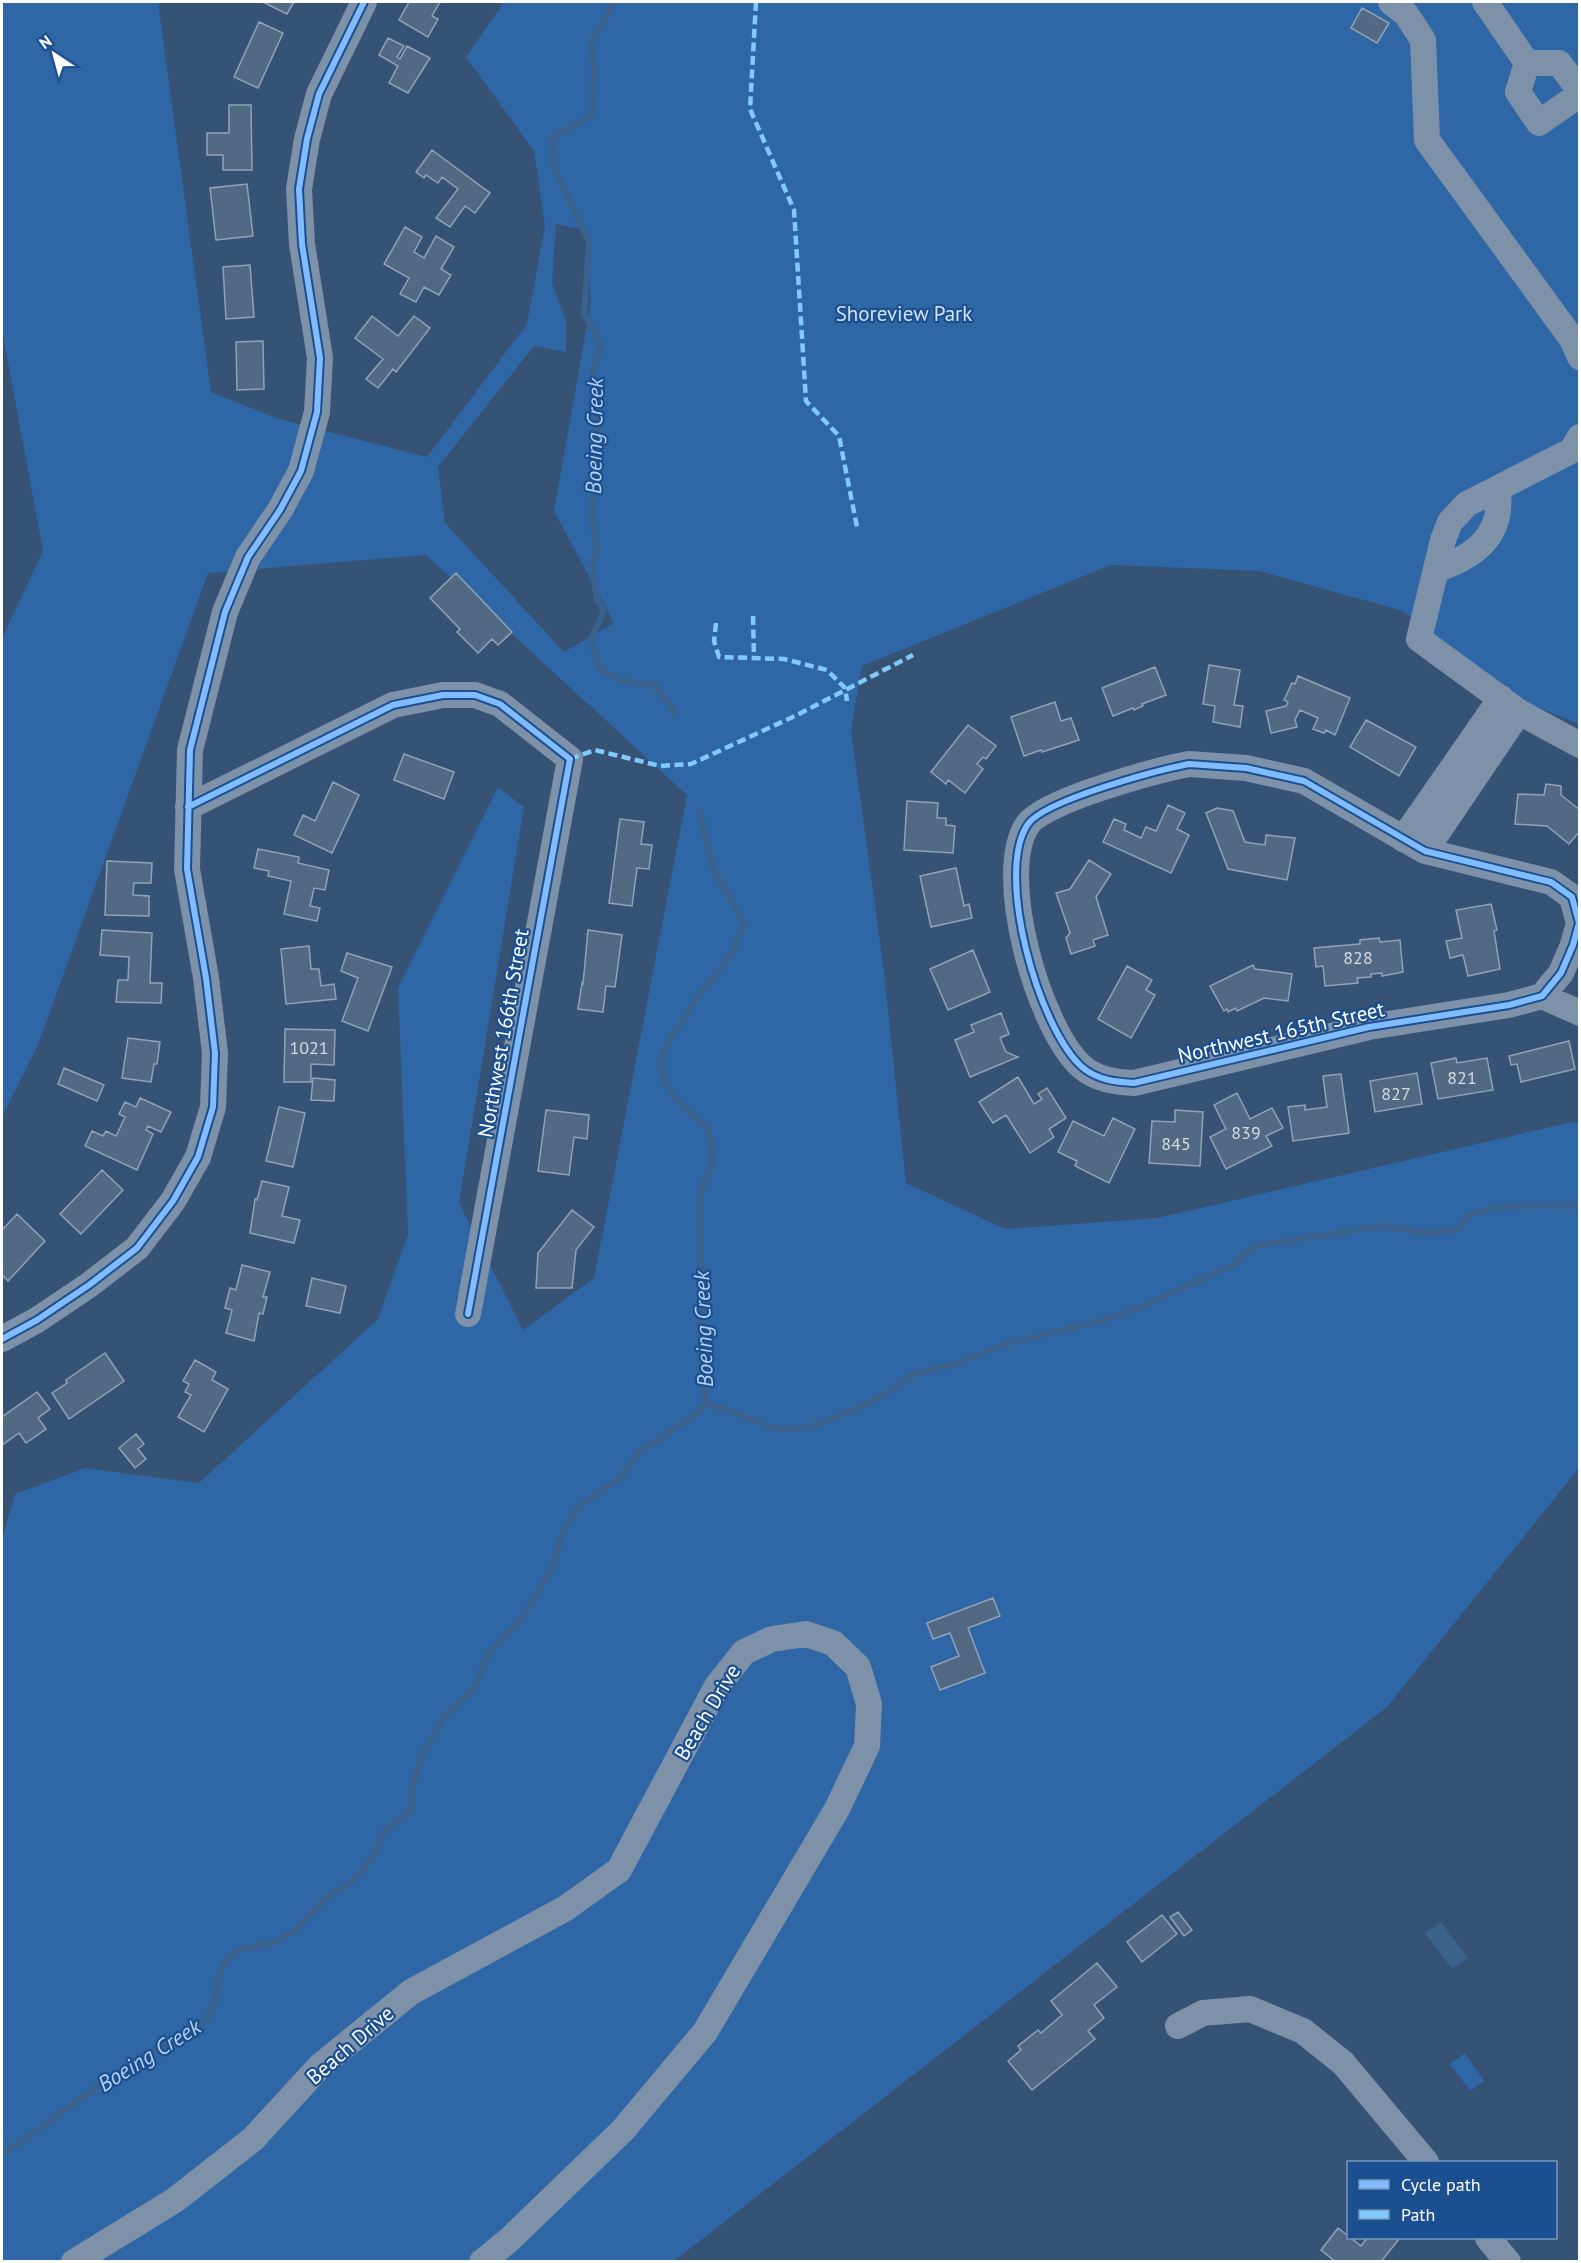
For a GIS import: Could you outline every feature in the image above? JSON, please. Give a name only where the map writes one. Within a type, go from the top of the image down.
[{"type":"street","points":[[2,1338],[37,1320],[89,1286],[137,1248],[173,1202],[198,1157],[213,1107],[215,1053],[206,978],[188,869],[190,750],[225,612],[248,557],[280,510],[301,471],[317,412],[320,358],[302,244],[299,189],[307,138],[319,94],[364,2]]},
{"type":"street","points":[[1391,2],[1406,14],[1423,40],[1427,140],[1572,339],[1580,357]]},
{"type":"street","points":[[1485,2],[1527,63]]},
{"type":"street","points":[[1527,63],[1559,63],[1580,92],[1539,123],[1518,92],[1527,63]]},
{"type":"street","points":[[1580,437],[1571,451],[1467,504],[1450,522],[1443,540],[1419,639],[1510,705],[1580,745]]},
{"type":"street","points":[[1438,568],[1457,562],[1485,543],[1497,518],[1499,488]]},
{"type":"street","name":"Northwest 166th Street","points":[[188,807],[393,705],[443,695],[475,695],[500,704],[570,759],[468,1314]]},
{"type":"street","points":[[1510,705],[1414,845],[1551,882],[1572,897],[1579,922],[1573,945],[1560,973],[1542,996],[1580,1013]]},
{"type":"street","name":"Northwest 165th Street","points":[[1414,845],[1304,781],[1246,768],[1189,764],[1155,770],[1052,806],[1029,822],[1018,842],[1015,873],[1023,940],[1051,1023],[1066,1048],[1083,1068],[1110,1081],[1134,1083],[1369,1027],[1509,1005],[1542,996]]},
{"type":"street","name":"Beach Drive","points":[[74,2262],[175,2200],[253,2139],[320,2066],[411,1992],[566,1908],[619,1870],[717,1686],[744,1652],[772,1639],[806,1634],[833,1643],[858,1667],[869,1704],[867,1746],[837,1809],[705,2032],[622,2130],[509,2240],[482,2262]]},
{"type":"street","points":[[1179,2026],[1203,2013],[1250,2009],[1303,2031],[1343,2063],[1424,2161]]},
{"type":"street","points":[[1489,2239],[1508,2262]]},
{"type":"green space","name":"Shoreview Park","points":[[2,2],[158,2],[211,392],[279,419],[427,457],[527,324],[545,226],[534,151],[466,57],[504,2],[1579,2],[1579,724],[1517,699],[1403,611],[1259,571],[1111,565],[862,666],[851,730],[884,971],[906,1183],[1005,1229],[1157,1218],[1579,1122],[1579,1468],[1387,1707],[674,2261],[2,2261],[2,1540],[15,1494],[85,1468],[199,1483],[378,1319],[408,1234],[398,988],[498,787],[524,807],[459,1203],[523,1330],[594,1278],[687,795],[426,555],[208,573],[38,1045],[2,1117],[2,638],[43,551],[2,330]],"holes":[[[556,224],[585,230],[591,302],[554,511],[614,623],[564,652],[445,523],[438,467],[534,346],[566,352],[566,320],[552,284]]]},
{"type":"green space","points":[[1465,2053],[1484,2081],[1470,2091],[1450,2064]]},
{"type":"shaded area","points":[[1441,1922],[1468,1958],[1452,1969],[1425,1933]]},
{"type":"building","points":[[263,2],[294,2],[287,14]]},
{"type":"building","points":[[409,2],[440,2],[432,16],[438,19],[428,37],[399,20]]},
{"type":"building","points":[[1362,8],[1389,23],[1377,43],[1351,28]]},
{"type":"building","points":[[259,22],[283,33],[258,88],[234,77]]},
{"type":"building","points":[[388,38],[404,46],[397,57],[400,59],[407,46],[430,58],[408,93],[389,83],[398,66],[379,55]]},
{"type":"building","points":[[229,105],[251,105],[252,170],[223,170],[223,155],[207,155],[207,133],[229,133]]},
{"type":"building","points":[[432,150],[490,193],[475,213],[465,206],[450,227],[436,218],[458,189],[442,177],[438,183],[416,172]]},
{"type":"building","points":[[247,184],[253,236],[216,240],[210,188]]},
{"type":"building","points":[[405,227],[422,237],[414,252],[424,258],[436,236],[454,247],[441,269],[451,275],[439,295],[424,287],[416,302],[400,294],[409,278],[384,264]]},
{"type":"building","points":[[250,265],[254,317],[226,319],[223,267]]},
{"type":"building","points":[[372,316],[398,336],[414,316],[430,328],[396,372],[393,369],[378,388],[366,379],[383,359],[355,338]]},
{"type":"building","points":[[263,341],[264,389],[237,390],[236,342]]},
{"type":"building","points":[[456,573],[512,632],[498,645],[492,639],[478,653],[457,632],[460,629],[430,598]]},
{"type":"building","points":[[1209,665],[1240,670],[1234,705],[1243,706],[1240,727],[1213,722],[1215,706],[1203,704]]},
{"type":"building","points":[[1155,667],[1166,695],[1142,704],[1143,706],[1134,710],[1133,708],[1113,716],[1102,688]]},
{"type":"building","points":[[1298,676],[1350,698],[1335,735],[1326,730],[1324,733],[1313,729],[1318,718],[1300,710],[1295,720],[1297,727],[1271,733],[1266,711],[1286,706],[1288,702],[1284,700]]},
{"type":"building","points":[[1055,702],[1061,721],[1071,718],[1079,740],[1024,756],[1011,717]]},
{"type":"building","points":[[1366,720],[1416,747],[1399,776],[1350,747]]},
{"type":"building","points":[[968,725],[996,746],[986,759],[983,757],[977,764],[983,769],[965,793],[948,780],[946,784],[931,772]]},
{"type":"building","points":[[404,754],[454,772],[444,799],[394,780]]},
{"type":"building","points":[[333,782],[359,795],[332,853],[294,835],[303,815],[315,821]]},
{"type":"building","points":[[1546,784],[1561,786],[1561,795],[1580,810],[1580,831],[1569,844],[1547,826],[1515,824],[1518,794],[1544,795]]},
{"type":"building","points":[[907,801],[938,803],[937,818],[946,818],[946,825],[955,826],[953,853],[904,850]]},
{"type":"building","points":[[1168,805],[1185,813],[1177,829],[1189,835],[1171,873],[1103,842],[1114,819],[1126,824],[1124,830],[1141,838],[1146,827],[1156,831]]},
{"type":"building","points":[[1217,808],[1233,811],[1245,842],[1265,845],[1266,835],[1295,838],[1287,880],[1228,869],[1206,813]]},
{"type":"building","points":[[620,819],[644,822],[641,844],[652,845],[649,869],[637,868],[632,906],[609,903]]},
{"type":"building","points":[[258,849],[299,857],[298,863],[329,870],[325,890],[314,888],[310,906],[320,908],[317,921],[284,914],[291,881],[268,876],[269,871],[254,868]]},
{"type":"building","points":[[1089,860],[1111,874],[1096,897],[1108,935],[1093,940],[1095,946],[1071,954],[1066,938],[1070,933],[1056,893],[1070,889]]},
{"type":"building","points":[[107,861],[152,863],[151,883],[134,883],[133,895],[149,896],[149,916],[105,915]]},
{"type":"building","points":[[956,868],[964,906],[969,904],[972,918],[931,927],[920,876]]},
{"type":"building","points":[[1491,904],[1497,930],[1494,931],[1500,969],[1468,976],[1463,955],[1450,958],[1446,941],[1462,938],[1456,910]]},
{"type":"building","points":[[102,930],[152,933],[150,983],[162,983],[161,1003],[116,1002],[118,980],[128,980],[129,957],[100,955]]},
{"type":"building","points":[[588,930],[622,935],[615,987],[606,986],[603,1012],[578,1009],[583,984]]},
{"type":"building","points":[[1379,938],[1380,942],[1400,940],[1403,972],[1382,976],[1382,973],[1371,974],[1371,977],[1357,978],[1358,983],[1325,986],[1323,966],[1316,967],[1314,948],[1360,944],[1360,940]]},
{"type":"building","points":[[309,946],[311,969],[319,969],[321,986],[334,984],[336,999],[286,1004],[281,949]]},
{"type":"building","points":[[973,950],[990,992],[948,1010],[930,969]]},
{"type":"building","points":[[347,953],[392,967],[368,1031],[342,1021],[358,978],[341,971]]},
{"type":"building","points":[[1253,965],[1255,969],[1292,974],[1288,1001],[1264,998],[1237,1011],[1236,1008],[1228,1012],[1227,1009],[1224,1011],[1210,986]]},
{"type":"building","points":[[1127,966],[1152,980],[1146,990],[1155,995],[1131,1038],[1098,1019]]},
{"type":"building","points":[[1001,1013],[1009,1034],[1000,1038],[1006,1052],[1018,1057],[970,1077],[955,1040],[974,1032],[971,1025]]},
{"type":"building","points":[[285,1029],[335,1030],[334,1065],[311,1064],[311,1082],[284,1082]]},
{"type":"building","points":[[128,1038],[160,1042],[157,1064],[154,1064],[151,1082],[122,1078]]},
{"type":"building","points":[[1569,1041],[1575,1069],[1521,1082],[1517,1064],[1511,1065],[1509,1056]]},
{"type":"building","points":[[1456,1058],[1457,1063],[1487,1058],[1493,1090],[1438,1099],[1431,1063]]},
{"type":"building","points":[[64,1068],[104,1085],[97,1101],[58,1084]]},
{"type":"building","points":[[1417,1073],[1422,1104],[1375,1112],[1370,1081]]},
{"type":"building","points":[[1341,1074],[1349,1133],[1293,1141],[1288,1107],[1305,1105],[1305,1110],[1327,1107],[1323,1076]]},
{"type":"building","points":[[1018,1077],[1034,1104],[1042,1099],[1038,1094],[1047,1088],[1066,1118],[1049,1129],[1054,1137],[1030,1153],[1006,1115],[993,1123],[979,1102]]},
{"type":"building","points":[[313,1078],[335,1080],[334,1101],[311,1100]]},
{"type":"building","points":[[1237,1093],[1250,1119],[1272,1108],[1283,1128],[1266,1136],[1272,1146],[1226,1169],[1210,1137],[1226,1129],[1214,1105]]},
{"type":"building","points":[[140,1098],[171,1112],[161,1132],[148,1126],[146,1130],[153,1134],[137,1170],[85,1146],[92,1131],[103,1136],[106,1131],[116,1136],[125,1117],[119,1114],[125,1102],[136,1107]]},
{"type":"building","points":[[279,1107],[305,1113],[293,1167],[266,1161]]},
{"type":"building","points":[[546,1110],[589,1115],[587,1139],[574,1137],[569,1175],[538,1171]]},
{"type":"building","points":[[1175,1110],[1203,1112],[1200,1166],[1149,1163],[1152,1121],[1175,1122]]},
{"type":"building","points":[[1113,1118],[1135,1129],[1109,1183],[1075,1166],[1077,1161],[1058,1152],[1073,1121],[1104,1136]]},
{"type":"building","points":[[102,1170],[123,1190],[81,1234],[60,1214]]},
{"type":"building","points":[[262,1181],[289,1187],[282,1216],[300,1220],[294,1243],[250,1233],[255,1199],[257,1200]]},
{"type":"building","points":[[572,1210],[594,1227],[576,1250],[572,1288],[536,1288],[538,1253]]},
{"type":"building","points":[[17,1214],[45,1241],[8,1281],[2,1275],[2,1230]]},
{"type":"building","points":[[242,1265],[270,1272],[263,1297],[267,1297],[263,1314],[259,1313],[254,1341],[226,1333],[232,1310],[225,1308],[230,1288],[236,1290]]},
{"type":"building","points":[[312,1278],[346,1286],[340,1313],[306,1306]]},
{"type":"building","points":[[105,1353],[124,1381],[69,1419],[52,1393],[67,1383],[66,1380]]},
{"type":"building","points":[[195,1360],[216,1372],[212,1380],[228,1389],[204,1432],[178,1417],[191,1395],[185,1392],[189,1384],[183,1381]]},
{"type":"building","points":[[37,1392],[50,1409],[38,1418],[46,1429],[26,1443],[19,1433],[2,1445],[2,1417]]},
{"type":"building","points":[[136,1434],[144,1444],[138,1449],[146,1459],[135,1468],[119,1448]]},
{"type":"building","points":[[993,1598],[1000,1616],[968,1628],[985,1673],[940,1690],[931,1667],[959,1656],[950,1633],[933,1639],[927,1623]]},
{"type":"building","points":[[1178,1912],[1192,1930],[1184,1936],[1170,1917]]},
{"type":"building","points":[[1162,1915],[1177,1934],[1142,1962],[1127,1942]]},
{"type":"building","points":[[1097,1963],[1117,1987],[1094,2005],[1104,2018],[1088,2031],[1095,2039],[1032,2090],[1008,2061],[1021,2050],[1018,2046],[1038,2030],[1041,2033],[1062,2015],[1051,2001]]},
{"type":"building","points":[[1338,2228],[1347,2235],[1347,2239],[1352,2239],[1361,2246],[1366,2239],[1399,2239],[1383,2259],[1385,2262],[1336,2262],[1321,2250]]},
{"type":"waterway","name":"Boeing Creek","points":[[612,2],[609,13],[591,42],[594,69],[593,115],[552,137],[555,169],[589,242],[584,314],[601,344],[593,372],[597,399],[598,458],[592,515],[597,547],[592,568],[597,600],[604,611],[591,639],[599,668],[622,681],[654,685],[672,707],[675,715]]},
{"type":"waterway","name":"Boeing Creek","points":[[2,2154],[126,2066],[194,2029],[207,2019],[215,2002],[218,1978],[226,1960],[240,1950],[272,1943],[295,1931],[330,1895],[345,1887],[361,1872],[374,1854],[384,1831],[411,1811],[412,1787],[423,1753],[444,1716],[475,1688],[488,1654],[521,1619],[551,1571],[563,1531],[580,1505],[620,1478],[639,1452],[698,1413],[706,1403],[700,1352],[701,1191],[713,1163],[709,1130],[675,1098],[666,1084],[661,1068],[664,1049],[701,992],[732,954],[744,924],[713,868],[699,810]]},
{"type":"waterway","points":[[706,1403],[781,1430],[810,1427],[856,1409],[886,1394],[914,1374],[952,1365],[1008,1343],[1096,1322],[1137,1309],[1233,1265],[1248,1251],[1260,1245],[1383,1226],[1425,1233],[1457,1230],[1469,1215],[1496,1207],[1580,1205]]},
{"type":"marked path","points":[[756,2],[750,109],[794,210],[806,401],[839,436],[857,527]]},
{"type":"marked path","points":[[753,616],[754,658]]},
{"type":"marked path","points":[[716,623],[714,641],[719,657],[784,659],[827,670],[845,688],[847,701]]},
{"type":"marked path","points":[[570,759],[595,750],[660,766],[691,764],[797,715],[913,655]]},
{"type":"cycle path","points":[[2,1339],[37,1320],[89,1285],[137,1248],[173,1201],[198,1157],[213,1107],[215,1053],[206,978],[187,869],[190,750],[225,612],[248,557],[280,510],[301,471],[317,412],[320,358],[302,244],[299,189],[307,139],[319,94],[364,2]]},
{"type":"cycle path","points":[[188,807],[393,705],[443,695],[475,695],[500,704],[570,759],[468,1314]]},
{"type":"cycle path","points":[[1189,764],[1246,768],[1304,781],[1425,851],[1551,882],[1572,897],[1579,923],[1573,945],[1561,973],[1542,996],[1509,1005],[1369,1027],[1134,1083],[1114,1081],[1094,1075],[1082,1067],[1066,1048],[1037,986],[1026,950],[1019,912],[1016,877],[1019,847],[1028,824],[1056,805],[1103,787],[1189,764]]}]
